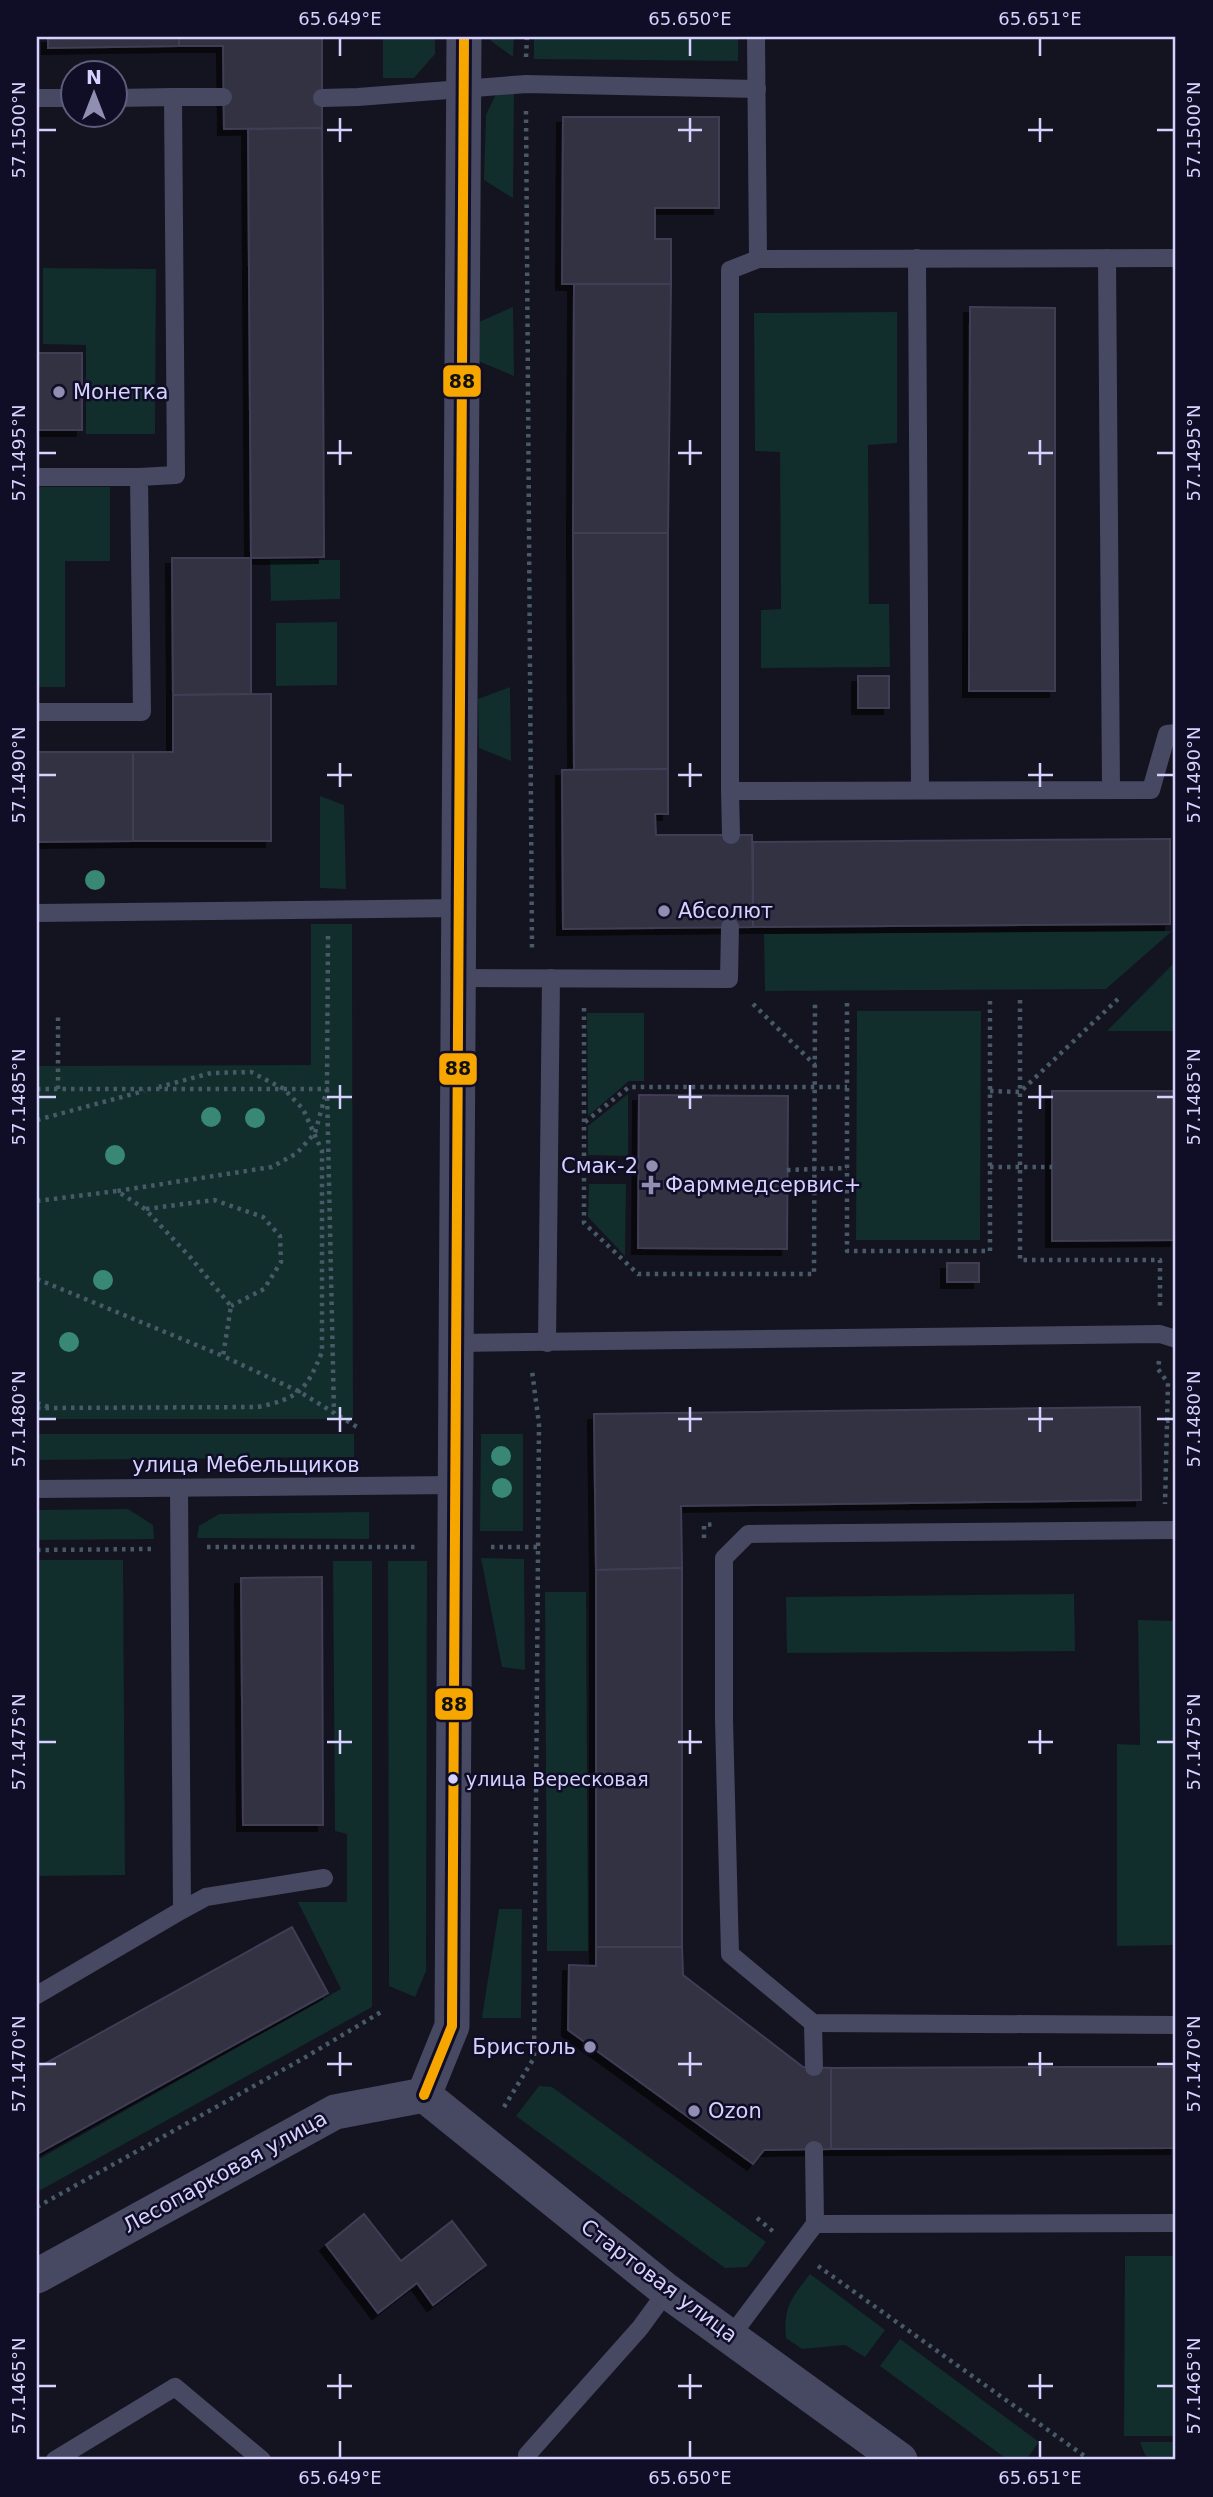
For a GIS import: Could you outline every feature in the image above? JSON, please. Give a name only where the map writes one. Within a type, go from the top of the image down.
[{"type":"street","points":[[424,2095],[452,2026],[464,37]]},
{"type":"street","name":"Лесопарковая улица","points":[[37,2276],[335,2112],[424,2095]]},
{"type":"street","name":"Стартовая улица","points":[[424,2095],[667,2291],[900,2460]]},
{"type":"lane","points":[[756,37],[758,259]]},
{"type":"lane","points":[[322,98],[526,84],[757,89]]},
{"type":"lane","points":[[37,477],[176,475],[173,97]]},
{"type":"lane","points":[[130,98],[223,97]]},
{"type":"lane","points":[[37,98],[60,98]]},
{"type":"lane","points":[[917,258],[920,790]]},
{"type":"lane","points":[[1107,258],[1111,790]]},
{"type":"lane","points":[[731,835],[730,270],[758,259],[1176,258]]},
{"type":"lane","points":[[37,712],[142,712],[139,477]]},
{"type":"lane","points":[[730,791],[1151,790],[1167,734],[1176,733]]},
{"type":"lane","points":[[37,913],[459,908]]},
{"type":"lane","points":[[459,978],[729,979],[730,927]]},
{"type":"lane","points":[[547,1343],[551,978]]},
{"type":"lane","points":[[456,1343],[1168,1336]]},
{"type":"lane","name":"улица Мебельщиков","points":[[37,1489],[455,1485]]},
{"type":"lane","points":[[179,1488],[181,1910]]},
{"type":"lane","points":[[1176,1530],[748,1534],[724,1558],[725,1795],[730,1955],[813,2024],[1176,2025]]},
{"type":"lane","points":[[37,1995],[206,1897],[324,1878]]},
{"type":"lane","points":[[813,2024],[814,2067]]},
{"type":"lane","points":[[731,2336],[815,2224],[814,2150]]},
{"type":"lane","points":[[815,2224],[1176,2223]]},
{"type":"lane","points":[[527,2455],[640,2328],[667,2291]]},
{"type":"lane","points":[[55,2460],[175,2387],[262,2460]]},
{"type":"path","points":[[334,1414],[327,1089],[328,930],[356,909]]},
{"type":"path","points":[[989,1091],[1020,1092],[1118,999]]},
{"type":"path","points":[[847,1003],[847,1251],[990,1251],[990,1000]]},
{"type":"path","points":[[1020,1000],[1020,1260],[1160,1260],[1168,1336],[1158,1368],[1168,1383],[1165,1505]]},
{"type":"path","points":[[753,1004],[815,1065]]},
{"type":"path","points":[[584,1007],[584,1223],[638,1274],[814,1274],[815,1004]]},
{"type":"path","points":[[58,1014],[58,1089]]},
{"type":"path","points":[[37,1120],[211,1073],[251,1072],[284,1089],[303,1109],[322,1151],[322,1352],[313,1375],[300,1392],[285,1401],[258,1406],[53,1408],[37,1405]]},
{"type":"path","points":[[584,1123],[629,1087],[847,1087]]},
{"type":"path","points":[[37,1089],[327,1089]]},
{"type":"path","points":[[37,1202],[272,1167],[297,1153],[315,1133],[327,1089]]},
{"type":"path","points":[[990,1167],[1052,1167]]},
{"type":"path","points":[[787,1170],[847,1168]]},
{"type":"path","points":[[117,1191],[145,1209],[231,1306],[223,1356]]},
{"type":"path","points":[[145,1209],[214,1200],[263,1217],[280,1236],[281,1262],[264,1289],[231,1306]]},
{"type":"path","points":[[37,1279],[223,1356],[300,1392],[357,1427]]},
{"type":"path","points":[[1166,1421],[1176,1420]]},
{"type":"path","points":[[704,1552],[704,1525],[718,1524]]},
{"type":"path","points":[[37,1550],[539,1547]]},
{"type":"path","points":[[37,2207],[381,2012]]},
{"type":"path","points":[[757,2218],[796,2250],[1090,2460]]},
{"type":"green space","points":[[383,37],[435,37],[435,54],[414,78],[383,78]]},
{"type":"green space","points":[[491,37],[514,37],[513,57],[491,41]]},
{"type":"green space","points":[[534,37],[738,37],[738,61],[534,59]]},
{"type":"green space","points":[[514,92],[513,198],[484,180],[486,115],[496,94]]},
{"type":"green space","points":[[43,268],[156,269],[155,434],[86,434],[86,345],[43,344]]},
{"type":"green space","points":[[513,307],[514,376],[478,361],[479,322]]},
{"type":"green space","points":[[897,312],[897,443],[868,445],[869,604],[889,604],[890,667],[761,668],[761,610],[781,609],[780,452],[755,451],[754,313]]},
{"type":"green space","points":[[37,487],[110,487],[110,561],[65,561],[65,687],[37,687]]},
{"type":"green space","points":[[270,560],[340,560],[340,599],[271,601]]},
{"type":"green space","points":[[337,622],[337,685],[276,686],[276,623]]},
{"type":"green space","points":[[510,687],[511,761],[479,748],[478,699]]},
{"type":"green space","points":[[320,796],[344,805],[346,889],[320,888]]},
{"type":"green space","points":[[311,924],[352,924],[353,1419],[37,1419],[37,1066],[311,1065]]},
{"type":"green space","points":[[1172,931],[1106,989],[765,991],[764,934]]},
{"type":"green space","points":[[1176,961],[1176,1031],[1107,1031]]},
{"type":"green space","points":[[857,1011],[981,1011],[980,1240],[856,1240]]},
{"type":"green space","points":[[587,1013],[644,1013],[644,1081],[629,1081],[588,1116]]},
{"type":"green space","points":[[628,1094],[628,1156],[588,1155],[588,1126]]},
{"type":"green space","points":[[589,1184],[626,1184],[625,1256],[588,1217]]},
{"type":"green space","points":[[37,1434],[354,1434],[354,1457],[37,1460]]},
{"type":"green space","points":[[481,1434],[523,1434],[523,1531],[480,1531]]},
{"type":"green space","points":[[128,1509],[153,1525],[154,1539],[37,1540],[37,1510]]},
{"type":"green space","points":[[369,1512],[369,1539],[197,1538],[199,1526],[219,1514]]},
{"type":"green space","points":[[481,1558],[524,1559],[525,1670],[502,1667]]},
{"type":"green space","points":[[37,1560],[123,1560],[125,1875],[37,1876]]},
{"type":"green space","points":[[333,1561],[372,1561],[372,2007],[37,2192],[37,2160],[341,1989],[298,1902],[347,1902],[347,1834],[335,1831]]},
{"type":"green space","points":[[388,1561],[427,1561],[426,1971],[415,1997],[389,1986]]},
{"type":"green space","points":[[545,1592],[586,1592],[588,1951],[547,1951]]},
{"type":"green space","points":[[1074,1594],[1075,1651],[787,1653],[786,1597]]},
{"type":"green space","points":[[1138,1620],[1176,1621],[1176,1945],[1117,1946],[1117,1744],[1140,1745]]},
{"type":"green space","points":[[499,1909],[522,1909],[521,2018],[482,2018]]},
{"type":"green space","points":[[539,2086],[552,2087],[766,2242],[747,2267],[725,2268],[516,2116]]},
{"type":"green space","points":[[1125,2256],[1176,2256],[1176,2436],[1124,2436]]},
{"type":"green space","points":[[810,2274],[885,2330],[865,2357],[845,2345],[802,2349],[786,2338],[786,2318],[790,2303]]},
{"type":"green space","points":[[900,2339],[1039,2442],[1026,2460],[1008,2460],[880,2366]]},
{"type":"green space","points":[[1140,2442],[1176,2442],[1176,2460],[1153,2460],[1145,2455]]},
{"type":"building","points":[[48,37],[179,37],[179,46],[48,48]]},
{"type":"building","points":[[179,37],[322,37],[322,128],[224,129],[223,46],[179,46]]},
{"type":"building","points":[[563,117],[719,117],[719,208],[655,208],[655,239],[671,239],[671,284],[562,284]]},
{"type":"building","points":[[322,128],[324,557],[251,558],[248,129]]},
{"type":"building","points":[[574,284],[671,284],[668,533],[573,533]]},
{"type":"building","points":[[970,307],[1055,308],[1055,691],[969,691]]},
{"type":"building","name":"Монетка","points":[[37,353],[82,353],[82,430],[37,430]]},
{"type":"building","points":[[573,533],[668,533],[668,769],[574,770]]},
{"type":"building","points":[[172,558],[251,558],[251,694],[173,695]]},
{"type":"building","points":[[858,676],[889,676],[889,708],[858,708]]},
{"type":"building","points":[[271,694],[271,841],[133,841],[133,752],[173,752],[173,695]]},
{"type":"building","points":[[37,752],[133,752],[133,841],[37,842]]},
{"type":"building","points":[[668,769],[668,814],[655,814],[656,835],[752,835],[753,927],[563,929],[562,770]]},
{"type":"building","points":[[1170,839],[1170,924],[753,927],[753,842]]},
{"type":"building","points":[[1052,1091],[1176,1091],[1176,1240],[1052,1241]]},
{"type":"building","points":[[639,1095],[788,1096],[787,1249],[638,1248]]},
{"type":"building","points":[[947,1263],[979,1263],[979,1282],[947,1282]]},
{"type":"building","points":[[1140,1407],[1141,1500],[681,1506],[682,1568],[596,1570],[594,1414]]},
{"type":"building","points":[[682,1568],[682,1947],[596,1947],[596,1570]]},
{"type":"building","points":[[322,1577],[323,1825],[243,1825],[241,1578]]},
{"type":"building","points":[[292,1927],[328,1993],[37,2154],[37,2068]]},
{"type":"building","points":[[596,1947],[682,1947],[683,1975],[803,2067],[831,2068],[831,2149],[764,2150],[753,2164],[568,2030],[569,1965],[596,1966]]},
{"type":"building","points":[[1176,2067],[1176,2148],[831,2149],[831,2068]]},
{"type":"building","points":[[364,2214],[401,2261],[452,2221],[486,2265],[433,2305],[417,2283],[378,2313],[326,2245]]},
{"type":"transit line","name":"88","points":[[424,2095],[452,2026],[464,37]]},
{"type":"place","name":"Монетка","points":[[59,392]]},
{"type":"place","name":"Абсолют","points":[[664,911]]},
{"type":"place","name":"Смак-2","points":[[652,1166]]},
{"type":"place","name":"Фарммедсервис+","points":[[651,1185]]},
{"type":"place","name":"улица Вересковая","points":[[453,1779]]},
{"type":"place","name":"Бристоль","points":[[590,2047]]},
{"type":"place","name":"Ozon","points":[[694,2111]]}]
